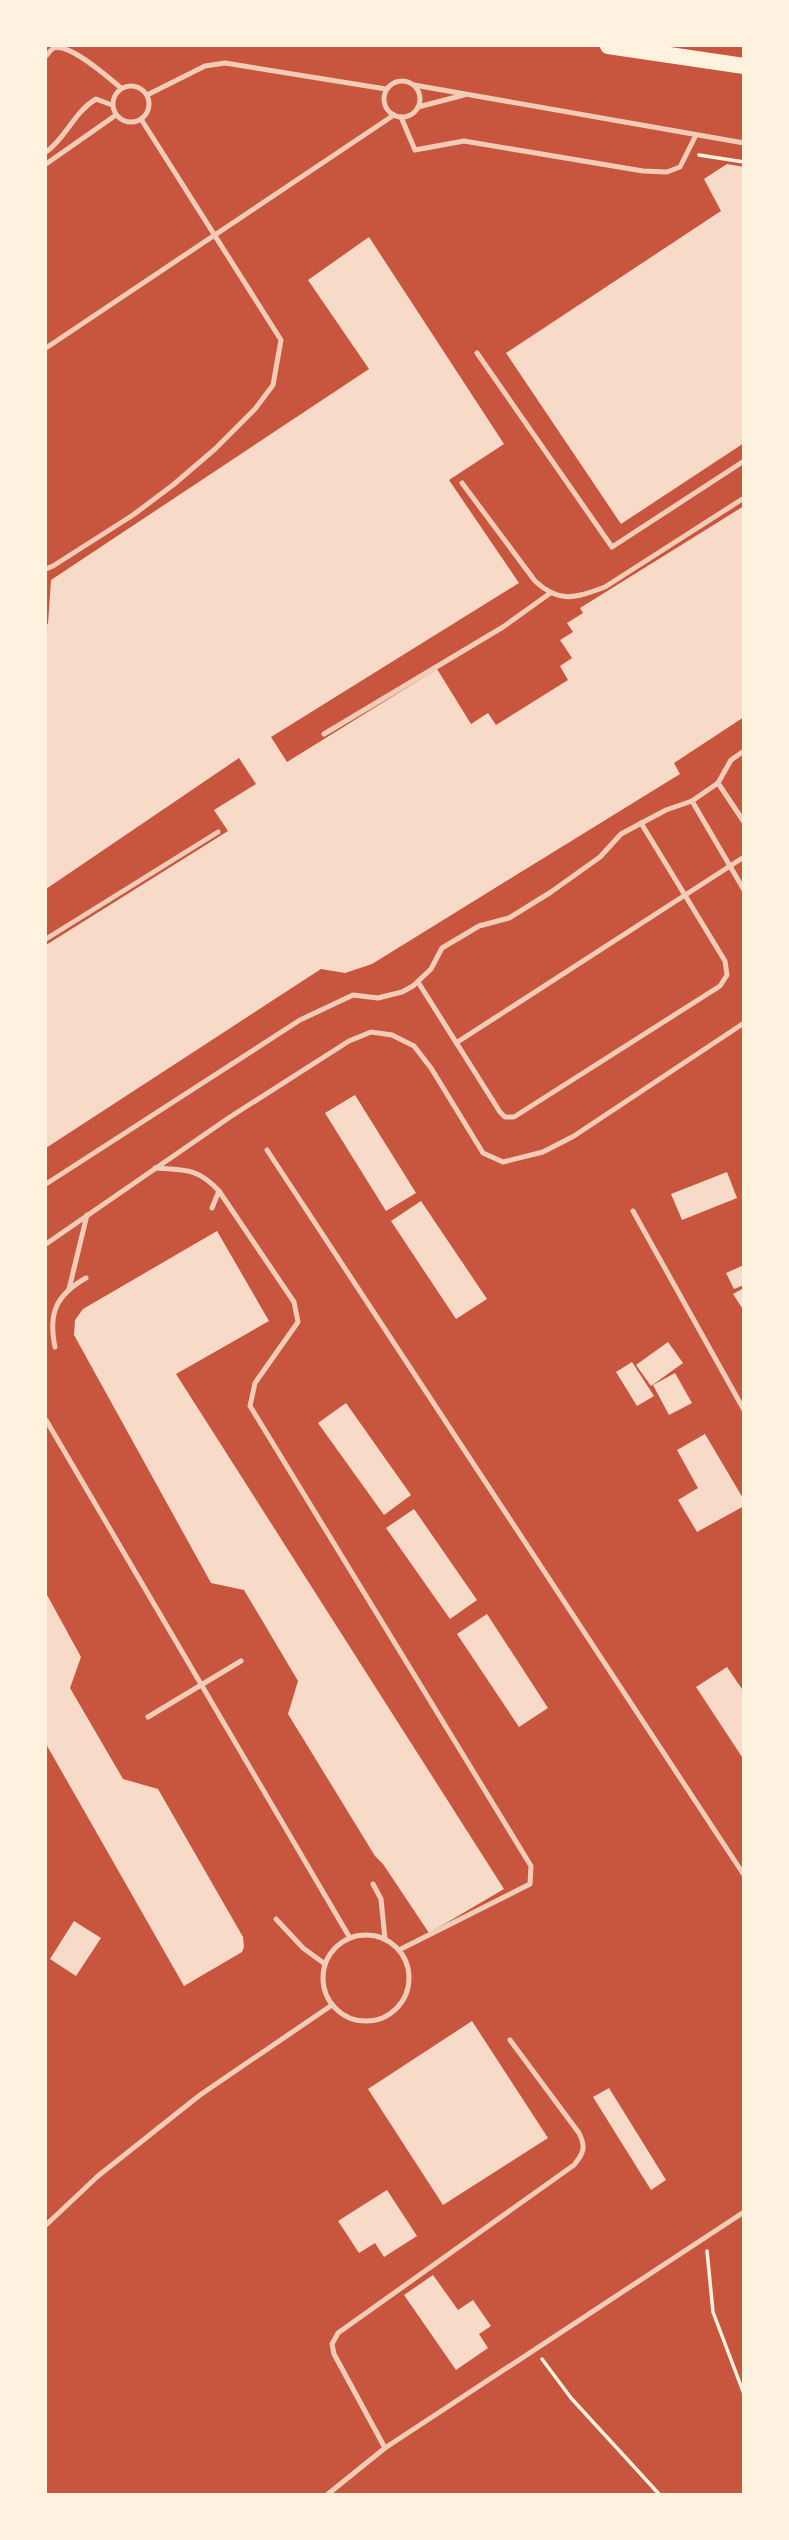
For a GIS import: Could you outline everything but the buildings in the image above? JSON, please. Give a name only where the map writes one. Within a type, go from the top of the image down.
[{"type":"main road","points":[[608,46],[744,66]]},
{"type":"lane","points":[[46,56],[53,49],[63,48],[92,64],[121,88]]},
{"type":"lane","points":[[147,95],[205,66],[225,63],[386,89],[399,81],[744,143]]},
{"type":"lane","points":[[386,89],[384,104],[387,110],[401,117],[414,113],[418,107],[418,92],[414,85]]},
{"type":"lane","points":[[121,88],[140,88],[147,95],[147,112],[141,119],[132,122],[116,115],[113,105],[115,95],[121,88]]},
{"type":"lane","points":[[418,107],[467,94]]},
{"type":"lane","points":[[46,152],[54,146],[83,107],[96,99],[113,105]]},
{"type":"lane","points":[[46,163],[116,115]]},
{"type":"lane","points":[[46,348],[394,115]]},
{"type":"lane","points":[[401,117],[415,150],[464,141],[643,171],[667,172],[680,167],[696,135]]},
{"type":"lane","points":[[46,569],[133,515],[215,449],[255,409],[273,385],[278,367],[281,340],[141,119]]},
{"type":"lane","points":[[477,353],[612,547],[744,461]]},
{"type":"lane","points":[[461,482],[535,581],[549,594],[564,597],[583,595],[605,587],[744,498]]},
{"type":"lane","points":[[324,734],[503,627],[549,594]]},
{"type":"lane","points":[[46,1184],[300,1020],[353,996],[390,996],[418,982],[431,969],[442,948],[479,926],[509,918],[600,857],[621,834],[666,810],[692,801],[718,783],[731,760],[744,751]]},
{"type":"lane","points":[[718,783],[744,822]]},
{"type":"lane","points":[[692,801],[744,890]]},
{"type":"lane","points":[[418,982],[505,1117],[514,1117],[720,986],[727,975],[725,961],[641,823]]},
{"type":"lane","points":[[46,939],[218,832]]},
{"type":"lane","points":[[456,1043],[744,857]]},
{"type":"lane","points":[[46,1244],[230,1117],[349,1041],[371,1032],[392,1035],[414,1046],[431,1068],[483,1153],[503,1162],[543,1152],[574,1136],[744,1023]]},
{"type":"lane","points":[[267,1150],[744,1875]]},
{"type":"lane","points":[[155,1168],[184,1170],[205,1176],[219,1191],[294,1302],[298,1322],[255,1383],[250,1406],[531,1866],[530,1884],[399,1950]]},
{"type":"lane","points":[[212,1208],[219,1191]]},
{"type":"lane","points":[[633,1211],[744,1410]]},
{"type":"lane","points":[[68,1292],[87,1215]]},
{"type":"lane","points":[[55,1346],[50,1325],[56,1305],[75,1285],[86,1278]]},
{"type":"lane","points":[[46,1420],[350,1938]]},
{"type":"lane","points":[[148,1717],[241,1661]]},
{"type":"lane","points":[[373,1884],[381,1899],[385,1939]]},
{"type":"lane","points":[[276,1919],[303,1948],[325,1964]]},
{"type":"lane","points":[[373,1935],[385,1939],[393,1943],[406,1959],[410,1980],[404,2000],[397,2010],[379,2020],[369,2022],[348,2018],[332,2005],[323,1984],[325,1964],[335,1948],[350,1938],[373,1935]]},
{"type":"lane","points":[[46,2225],[98,2176],[200,2095],[332,2005]]},
{"type":"lane","points":[[385,2448],[334,2354],[332,2344],[338,2333],[574,2165],[583,2154],[584,2144],[579,2133],[510,2040]]},
{"type":"lane","points":[[328,2494],[385,2448],[744,2213]]},
{"type":"path","points":[[687,153],[744,162]]},
{"type":"path","points":[[706,2238],[713,2312],[744,2394]]},
{"type":"path","points":[[536,2351],[571,2398],[659,2494]]}]
